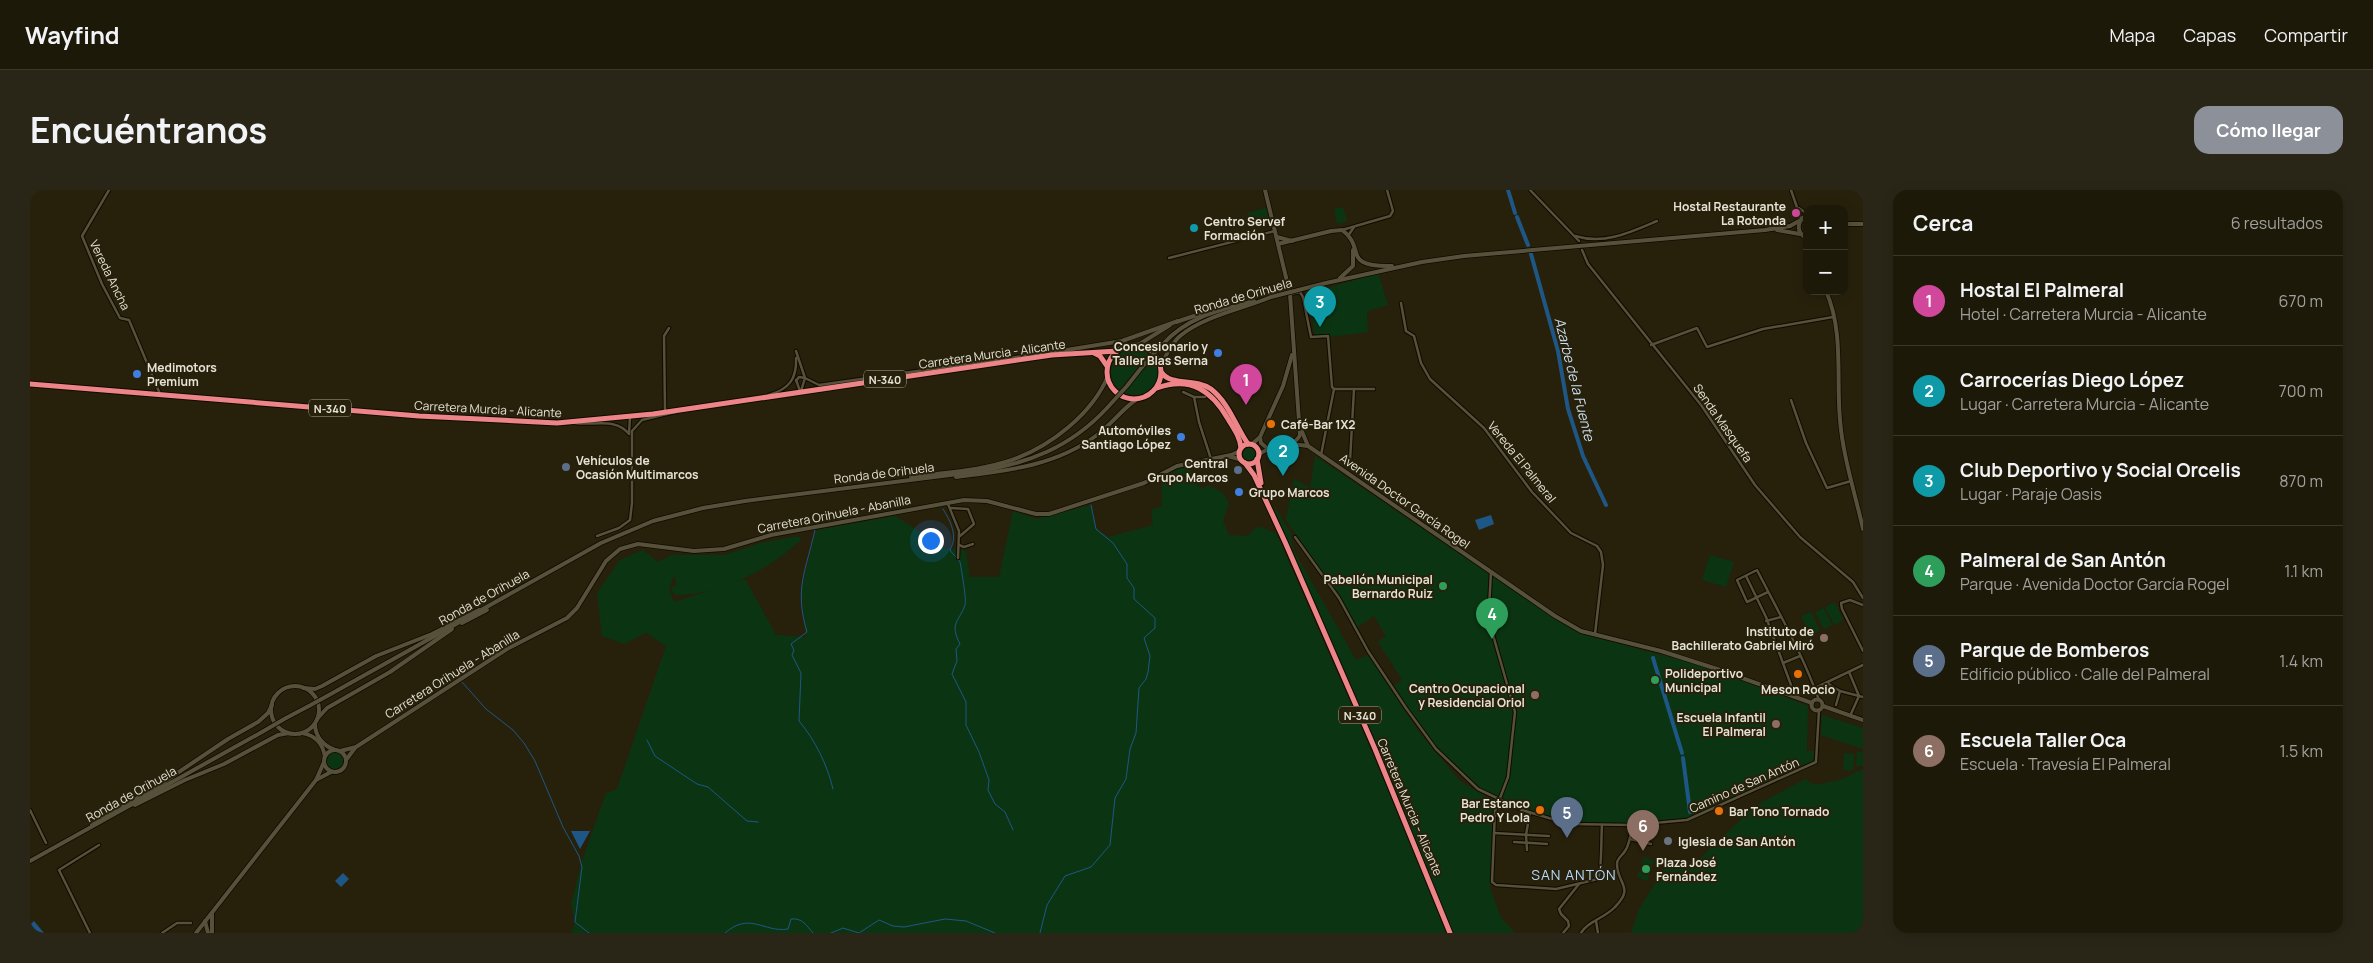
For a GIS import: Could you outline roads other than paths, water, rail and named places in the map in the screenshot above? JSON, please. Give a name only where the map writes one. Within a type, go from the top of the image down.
[{"type":"highway","points":[[1138,345],[1155,354],[1161,365],[1162,373],[1156,388]]},
{"type":"highway","name":"N-340","points":[[1117,351],[1127,346],[1138,345]]},
{"type":"highway","name":"Carretera Murcia - Alicante","points":[[30,384],[493,421],[568,423],[679,410],[1052,353],[1117,351]]},
{"type":"highway","points":[[1117,351],[1111,358],[1108,376],[1118,393],[1130,399],[1137,399]]},
{"type":"highway","points":[[1092,352],[1100,356],[1108,368]]},
{"type":"highway","name":"N-340","points":[[1162,373],[1169,379],[1192,381],[1211,389],[1226,407],[1249,445],[1257,449],[1257,457]]},
{"type":"highway","name":"N-340","points":[[1137,399],[1150,394],[1156,388],[1184,385],[1198,387],[1207,392],[1226,415],[1239,438],[1243,462]]},
{"type":"highway","points":[[1240,449],[1249,445]]},
{"type":"highway","name":"Carretera Murcia - Alicante","points":[[1257,457],[1266,498]]},
{"type":"highway","points":[[1243,462],[1250,463],[1257,457]]},
{"type":"highway","name":"Carretera Murcia - Alicante","points":[[1243,462],[1253,472],[1266,498],[1379,757],[1450,933]]},
{"type":"main road","points":[[1265,190],[1290,294],[1300,427],[1308,446]]},
{"type":"main road","name":"Ronda de Orihuela","points":[[30,861],[601,543],[668,516],[737,502],[993,469],[1030,460],[1067,442],[1089,426],[1162,345],[1180,328],[1199,317],[1241,304],[1337,280],[1445,258],[1516,250],[1765,230],[1790,226],[1803,217]]},
{"type":"main road","points":[[1800,220],[1800,234]]},
{"type":"main road","points":[[1848,224],[1863,224]]},
{"type":"main road","points":[[1278,244],[1284,241],[1342,230],[1348,236],[1357,257],[1367,265],[1401,266]]},
{"type":"main road","name":"Ronda de Orihuela","points":[[1765,230],[1803,236]]},
{"type":"main road","points":[[1276,236],[1292,241]]},
{"type":"main road","points":[[1282,257],[1284,246],[1292,241]]},
{"type":"main road","points":[[1337,280],[1347,274],[1353,266],[1353,248]]},
{"type":"main road","points":[[1827,295],[1835,316],[1838,340],[1837,370],[1840,421],[1851,480],[1863,528]]},
{"type":"main road","points":[[1161,365],[1175,342],[1184,333],[1228,312],[1271,297]]},
{"type":"main road","points":[[1052,353],[1122,341],[1212,309],[1241,304]]},
{"type":"main road","points":[[1138,345],[1178,321]]},
{"type":"main road","points":[[1249,445],[1260,437],[1283,386],[1290,365],[1293,345]]},
{"type":"main road","points":[[885,483],[894,479],[986,467],[1013,459],[1035,449],[1076,420],[1096,396],[1108,376]]},
{"type":"main road","points":[[1283,386],[1290,383],[1296,388]]},
{"type":"main road","points":[[931,477],[941,478],[1006,471],[1050,460],[1069,452],[1096,436],[1137,399]]},
{"type":"main road","name":"Avenida Doctor García Rogel","points":[[1291,444],[1298,439],[1300,427]]},
{"type":"main road","points":[[1260,437],[1263,446],[1268,448]]},
{"type":"main road","name":"Avenida Doctor García Rogel","points":[[1257,457],[1268,448],[1291,444],[1308,446],[1581,632],[1671,654],[1812,704]]},
{"type":"main road","name":"Carretera Orihuela - Abanilla","points":[[337,751],[356,746],[507,649],[567,618],[585,596],[606,561],[620,549],[638,544],[694,551],[724,549],[771,535],[964,500],[986,501],[1036,514],[1049,514],[1144,484],[1177,466],[1226,456],[1240,449]]},
{"type":"main road","name":"Carretera Orihuela - Abanilla","points":[[1226,456],[1243,462]]},
{"type":"main road","points":[[302,733],[327,708],[390,672],[441,636],[503,601],[508,595]]},
{"type":"main road","points":[[89,828],[94,822],[158,786],[228,738],[258,722],[268,713],[274,699],[283,689],[322,686],[376,656],[425,637],[474,611],[484,609]]},
{"type":"main road","points":[[303,688],[317,700],[318,713],[316,720],[318,737],[324,744],[337,751],[346,760],[342,770],[332,771],[316,780]]},
{"type":"main road","points":[[1823,706],[1819,710],[1813,709],[1812,704],[1815,700],[1819,700],[1823,706],[1863,720]]},
{"type":"main road","points":[[272,705],[275,722],[289,733]]},
{"type":"main road","points":[[117,812],[224,764],[278,734],[309,734],[318,740],[324,750],[326,768],[332,771]]},
{"type":"main road","name":"Carretera Orihuela - Abanilla","points":[[346,760],[356,746]]},
{"type":"main road","points":[[197,932],[316,780],[329,752],[337,751]]},
{"type":"main road","points":[[212,912],[212,933]]},
{"type":"main road","points":[[205,922],[211,925]]},
{"type":"main road","points":[[197,932],[208,933],[205,922]]},
{"type":"street","name":"Vereda Ancha","points":[[109,190],[82,236],[102,284],[120,318],[129,320],[160,394]]},
{"type":"street","points":[[1342,230],[1392,214],[1387,190]]},
{"type":"street","points":[[1530,190],[1579,241]]},
{"type":"street","points":[[1791,190],[1798,207],[1800,220]]},
{"type":"street","points":[[1798,207],[1803,211]]},
{"type":"street","points":[[1576,236],[1585,239],[1620,237],[1657,221]]},
{"type":"street","points":[[1348,236],[1356,226]]},
{"type":"street","points":[[1168,258],[1275,231]]},
{"type":"street","name":"Senda Masquefa","points":[[1582,250],[1588,264],[1701,405],[1755,485],[1800,537],[1852,582],[1862,597],[1862,604]]},
{"type":"street","points":[[1290,294],[1300,292],[1303,297],[1311,337],[1328,336],[1332,387],[1334,389],[1321,455]]},
{"type":"street","name":"Vereda El Palmeral","points":[[1401,303],[1406,330],[1414,336],[1421,363],[1430,379],[1484,428],[1532,492],[1571,533],[1597,546],[1601,552],[1603,565],[1594,635]]},
{"type":"street","points":[[1651,345],[1697,328],[1707,347],[1763,329],[1835,316]]},
{"type":"street","points":[[665,412],[664,336],[669,328]]},
{"type":"street","points":[[796,351],[805,378],[801,392],[796,381],[796,351]]},
{"type":"street","points":[[796,381],[800,377],[820,385],[1033,356]]},
{"type":"street","points":[[753,399],[784,388],[792,382],[796,373]]},
{"type":"street","points":[[1334,389],[1374,389]]},
{"type":"street","points":[[1350,461],[1354,389]]},
{"type":"street","points":[[1183,392],[1194,397],[1206,397]]},
{"type":"street","points":[[1194,397],[1199,422],[1211,458]]},
{"type":"street","points":[[1791,400],[1806,443],[1827,488],[1851,480]]},
{"type":"street","points":[[597,536],[619,528],[630,520],[632,503],[632,431],[638,423],[679,410]]},
{"type":"street","points":[[630,417],[629,434],[631,444]]},
{"type":"street","points":[[568,423],[609,423],[622,426],[629,434]]},
{"type":"street","points":[[948,502],[959,528],[958,558]]},
{"type":"street","points":[[950,508],[968,509],[975,520],[974,524],[960,536]]},
{"type":"street","points":[[1295,537],[1339,598],[1370,655],[1406,708],[1436,749],[1478,789],[1530,812],[1569,824],[1632,825],[1626,851],[1619,858],[1617,865],[1625,887],[1624,896],[1612,911],[1587,925],[1581,933]]},
{"type":"street","points":[[959,545],[964,547],[973,544]]},
{"type":"street","points":[[1768,592],[1746,601],[1737,581],[1757,570],[1781,617],[1800,656],[1819,700]]},
{"type":"street","points":[[1491,572],[1489,608],[1491,628],[1515,712],[1508,777],[1499,799],[1494,832],[1494,884],[1543,889],[1579,884],[1598,879],[1601,874],[1599,849],[1602,825]]},
{"type":"street","points":[[1746,576],[1757,597],[1791,684],[1792,696]]},
{"type":"street","points":[[1862,604],[1850,600],[1841,603],[1842,609],[1863,651]]},
{"type":"street","points":[[1766,620],[1781,617]]},
{"type":"street","points":[[1783,664],[1800,656]]},
{"type":"street","points":[[1815,688],[1863,665]]},
{"type":"street","points":[[1849,672],[1861,696]]},
{"type":"street","points":[[1827,682],[1840,691],[1861,696]]},
{"type":"street","points":[[1836,705],[1840,691]]},
{"type":"street","points":[[1850,716],[1861,696]]},
{"type":"street","name":"Camino de San Antón","points":[[1632,825],[1687,820],[1816,762],[1819,710]]},
{"type":"street","points":[[30,810],[46,843]]},
{"type":"street","points":[[1527,850],[1526,835],[1530,812]]},
{"type":"street","points":[[1494,832],[1549,836]]},
{"type":"street","points":[[1630,839],[1651,844]]},
{"type":"street","points":[[1514,842],[1547,844]]},
{"type":"street","points":[[90,933],[60,870],[99,845]]},
{"type":"street","points":[[1563,933],[1568,926],[1568,922],[1560,914],[1559,910],[1579,884]]},
{"type":"street","points":[[1596,921],[1598,933]]},
{"type":"street","points":[[162,933],[182,922],[191,923]]},
{"type":"water","points":[[1491,515],[1494,524],[1479,530],[1475,520]]},
{"type":"water","points":[[571,831],[590,831],[580,849]]},
{"type":"water","points":[[343,873],[349,879],[341,887],[335,881]]},
{"type":"water","points":[[34,921],[44,933],[30,933],[30,925]]},
{"type":"waterway","name":"Azarbe de la Fuente","points":[[1508,190],[1515,213]]},
{"type":"waterway","name":"Azarbe de la Fuente","points":[[1517,217],[1528,245]]},
{"type":"waterway","name":"Azarbe de la Fuente","points":[[1531,254],[1558,351],[1568,409],[1583,456],[1606,505]]},
{"type":"waterway","points":[[1040,933],[1047,905],[1065,876],[1091,867],[1110,845],[1115,798],[1126,779],[1130,749],[1136,733],[1139,688],[1146,679],[1148,672],[1150,656],[1144,638],[1155,628],[1155,618],[1134,599],[1134,588],[1127,578],[1127,564],[1113,543],[1096,529],[1091,505]]},
{"type":"waterway","points":[[943,509],[952,529],[953,540],[950,550],[960,562],[965,597],[965,605],[955,627],[960,644],[956,649],[957,661],[952,674],[966,702],[966,725],[979,752],[989,780],[988,790],[995,804],[1005,812],[1013,830]]},
{"type":"waterway","points":[[815,530],[801,591],[803,617],[807,632],[791,644],[794,650],[792,655],[801,673],[799,721],[820,753],[833,789]]},
{"type":"waterway","name":"Azarbe de la Fuente","points":[[1653,658],[1682,753]]},
{"type":"waterway","points":[[462,682],[486,709],[513,730],[535,761],[563,827],[579,856],[582,867],[575,922],[589,933]]},
{"type":"waterway","points":[[647,740],[655,756],[697,784],[708,787],[747,821],[758,822]]},
{"type":"waterway","name":"Azarbe de la Fuente","points":[[1683,758],[1690,812]]},
{"type":"waterway","points":[[725,933],[734,927],[750,923],[772,928],[788,929],[791,919],[804,923],[813,933]]},
{"type":"waterway","points":[[831,933],[843,928],[859,933],[879,920],[893,926],[904,927],[945,919],[966,921],[995,933]]},
{"type":"place","name":"Hostal Restaurante La Rotonda","points":[[1796,213]]},
{"type":"place","name":"Centro Servef Formación","points":[[1194,228]]},
{"type":"place","name":"Club Deportivo y Social Orcelis","points":[[1320,327]]},
{"type":"place","name":"Concesionario y Taller Blas Serna","points":[[1218,353]]},
{"type":"place","name":"Medimotors Premium","points":[[137,374]]},
{"type":"place","name":"Hostal El Palmeral","points":[[1246,405]]},
{"type":"place","name":"Café-Bar 1X2","points":[[1271,424]]},
{"type":"place","name":"Automóviles Santiago López","points":[[1181,437]]},
{"type":"place","name":"Vehículos de Ocasión Multimarcos","points":[[566,467]]},
{"type":"place","name":"Central Grupo Marcos","points":[[1238,470]]},
{"type":"place","name":"Carrocerías Diego López","points":[[1283,476]]},
{"type":"place","name":"Grupo Marcos","points":[[1239,492]]},
{"type":"place","name":"Pabellón Municipal Bernardo Ruiz","points":[[1443,586]]},
{"type":"place","name":"Instituto de Bachillerato Gabriel Miró","points":[[1824,638]]},
{"type":"place","name":"Palmeral de San Antón","points":[[1492,639]]},
{"type":"place","name":"Meson Rocio","points":[[1798,674]]},
{"type":"place","name":"Polideportivo Municipal","points":[[1655,680]]},
{"type":"place","name":"Centro Ocupacional y Residencial Oriol","points":[[1535,695]]},
{"type":"place","name":"Escuela Infantil El Palmeral","points":[[1776,724]]},
{"type":"place","name":"Bar Estanco Pedro Y Lola","points":[[1540,810]]},
{"type":"place","name":"Bar Tono Tornado","points":[[1719,811]]},
{"type":"place","name":"Parque de Bomberos","points":[[1567,838]]},
{"type":"place","name":"Iglesia de San Antón","points":[[1668,841]]},
{"type":"place","name":"Escuela Taller Oca","points":[[1643,851]]},
{"type":"place","name":"Plaza José Fernández","points":[[1646,869]]},
{"type":"district","name":"SAN ANTÓN","points":[[1574,874]]}]
